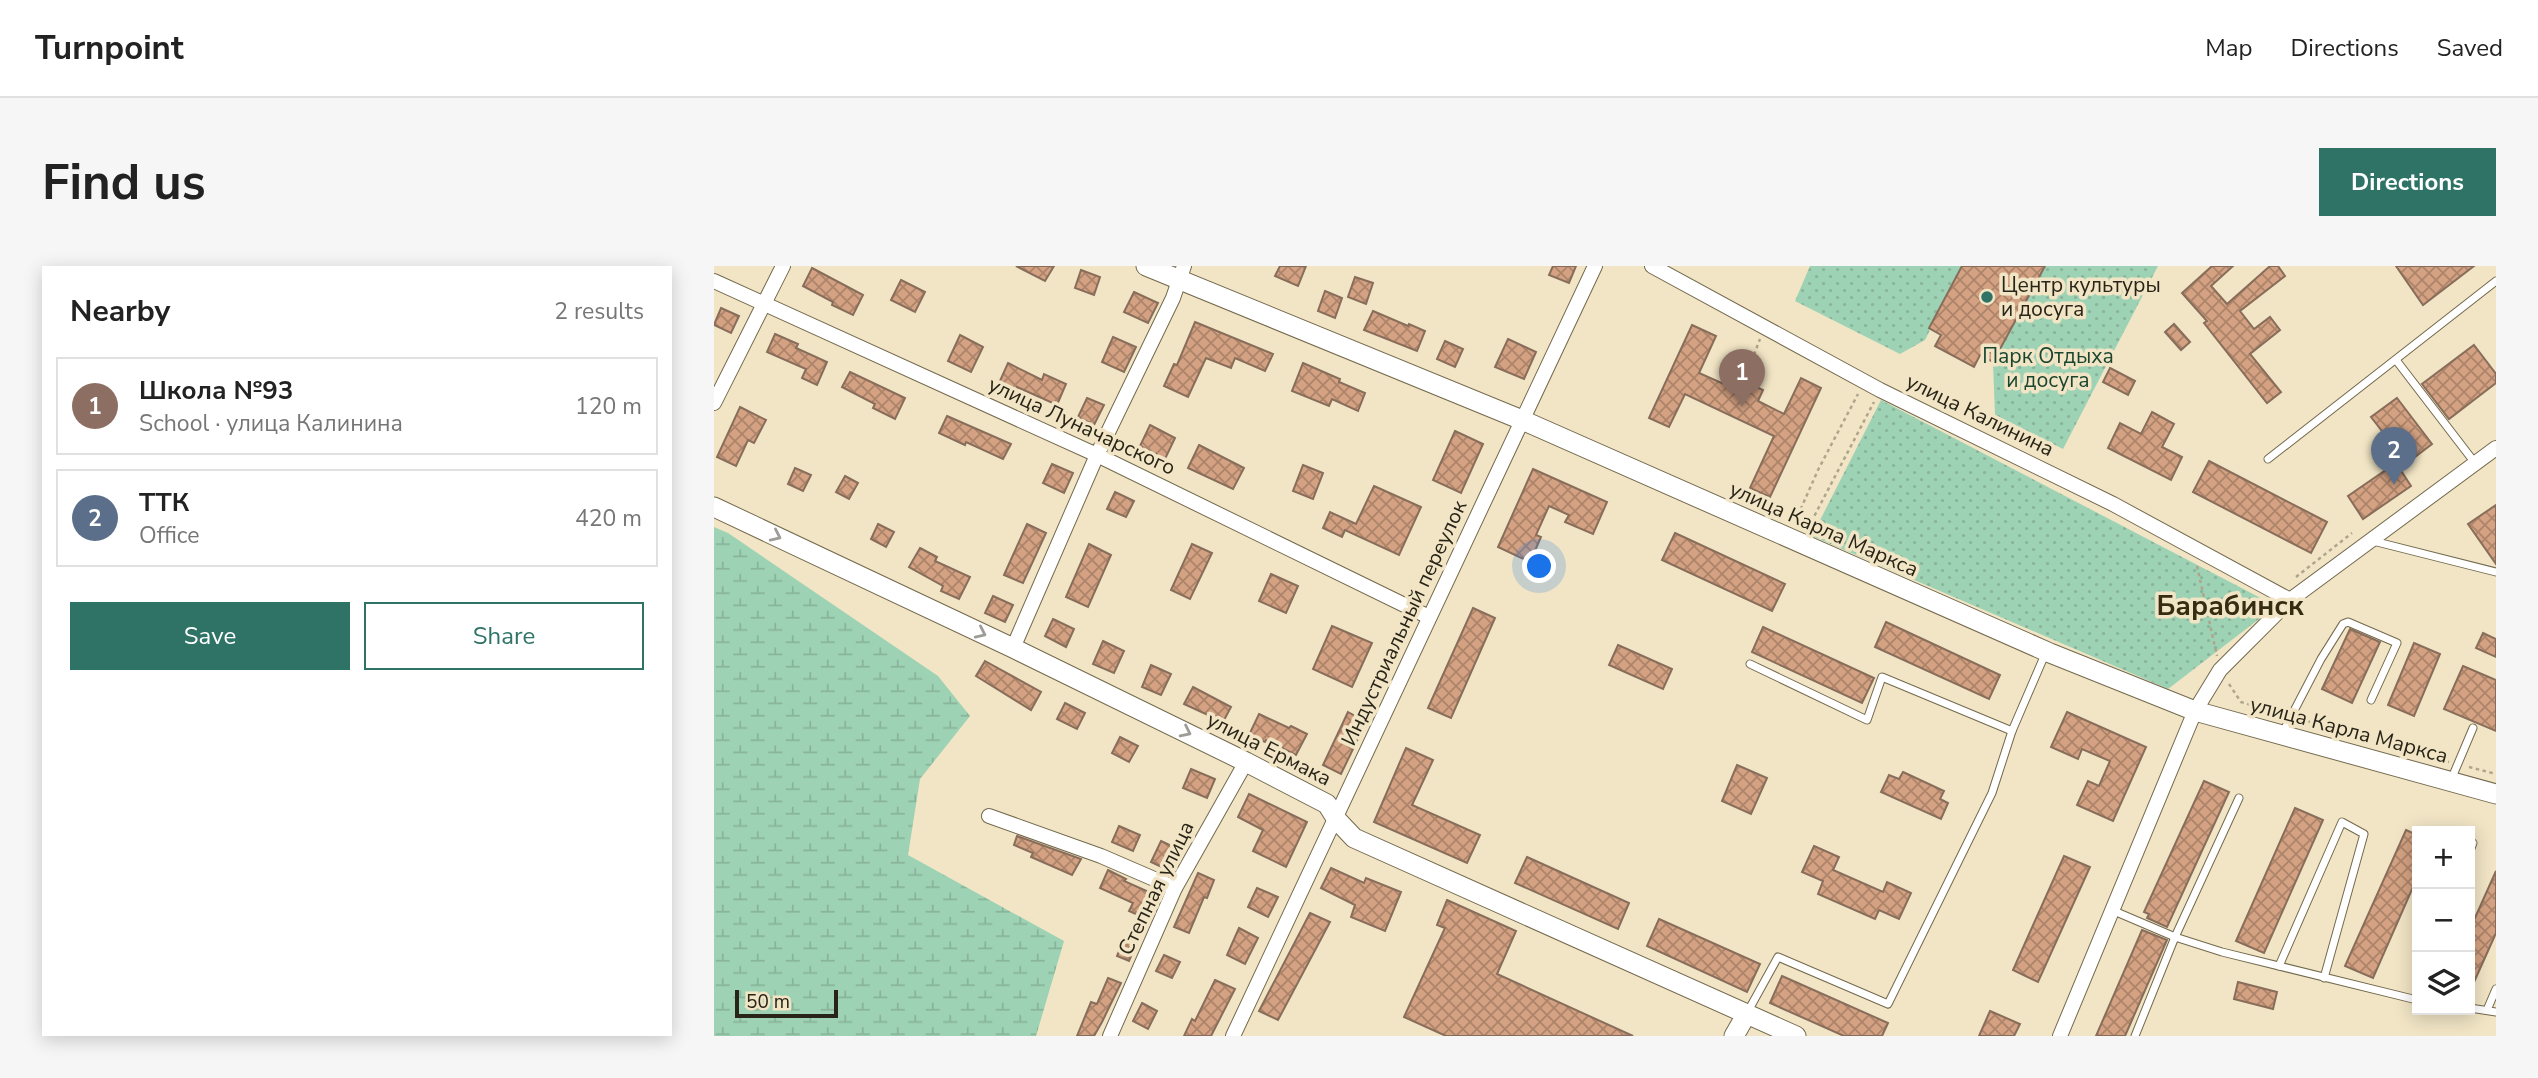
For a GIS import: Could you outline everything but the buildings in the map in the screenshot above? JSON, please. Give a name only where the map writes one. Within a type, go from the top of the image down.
[{"type":"main road","name":"улица Карла Маркса","points":[[1146,266],[1182,273],[2046,651],[2195,711],[2287,725],[2454,773],[2496,794]]},
{"type":"main road","name":"улица Ермака","points":[[714,507],[1246,762],[1327,804],[1337,820],[1354,838],[1796,1036]]},
{"type":"main road","points":[[1734,1036],[1746,1014]]},
{"type":"street","points":[[714,403],[783,266]]},
{"type":"street","name":"Индустриальный переулок","points":[[1233,1036],[1337,820],[1429,617],[1595,266]]},
{"type":"street","name":"улица Калинина","points":[[1651,266],[1881,390],[2113,503],[2284,597]]},
{"type":"street","points":[[1013,648],[1097,455],[1182,273]]},
{"type":"street","name":"улица Луначарского","points":[[714,281],[1097,455],[1429,617]]},
{"type":"street","points":[[2060,1036],[2195,711],[2220,670],[2284,597],[2372,541],[2496,448]]},
{"type":"street","name":"Степная улица","points":[[1110,1036],[1175,888],[1246,762]]},
{"type":"street","points":[[989,816],[1101,856],[1175,888]]},
{"type":"lane","points":[[2268,459],[2496,281]]},
{"type":"lane","points":[[2396,360],[2475,464]]},
{"type":"lane","points":[[2372,541],[2496,572]]},
{"type":"lane","points":[[2287,725],[2321,659],[2343,624],[2348,622],[2397,643],[2371,700]]},
{"type":"lane","points":[[1746,1014],[1778,957],[1888,1004],[1992,793],[2012,731],[2046,651]]},
{"type":"lane","points":[[1750,664],[1867,720],[1882,677],[2012,731]]},
{"type":"lane","points":[[2454,773],[2473,728]]},
{"type":"lane","points":[[2135,1036],[2175,937],[2239,797]]},
{"type":"lane","points":[[2279,966],[2342,822],[2364,834],[2323,978]]},
{"type":"lane","points":[[2114,911],[2175,937],[2323,978],[2412,999]]},
{"type":"lane","points":[[2492,1011],[2496,989]]},
{"type":"path","points":[[1744,381],[1765,327]]},
{"type":"path","points":[[1795,522],[1818,470],[1865,381]]},
{"type":"path","points":[[1810,528],[1881,390]]},
{"type":"path","points":[[2284,597],[2298,575],[2352,533]]},
{"type":"path","points":[[2192,546],[2220,670],[2241,702],[2287,725],[2454,773],[2496,774]]},
{"type":"green space","name":"Парк Отдыха и досуга","points":[[1810,266],[1962,266],[1925,340],[1900,354],[1795,301]]},
{"type":"green space","name":"Парк Отдыха и досуга","points":[[2045,266],[2158,266],[2063,449],[1995,415],[1993,362]]},
{"type":"green space","points":[[1881,400],[2276,606],[2168,689],[1812,536]]},
{"type":"green space","points":[[714,527],[728,533],[938,676],[970,716],[920,779],[908,855],[1064,941],[1036,1036],[714,1036]]},
{"type":"place","name":"Центр культуры и досуга","points":[[1987,297]]},
{"type":"place","name":"Школа №93","points":[[1742,407]]},
{"type":"place","name":"ТТК","points":[[2394,485]]},
{"type":"district","name":"Барабинск","points":[[2230,606]]}]
